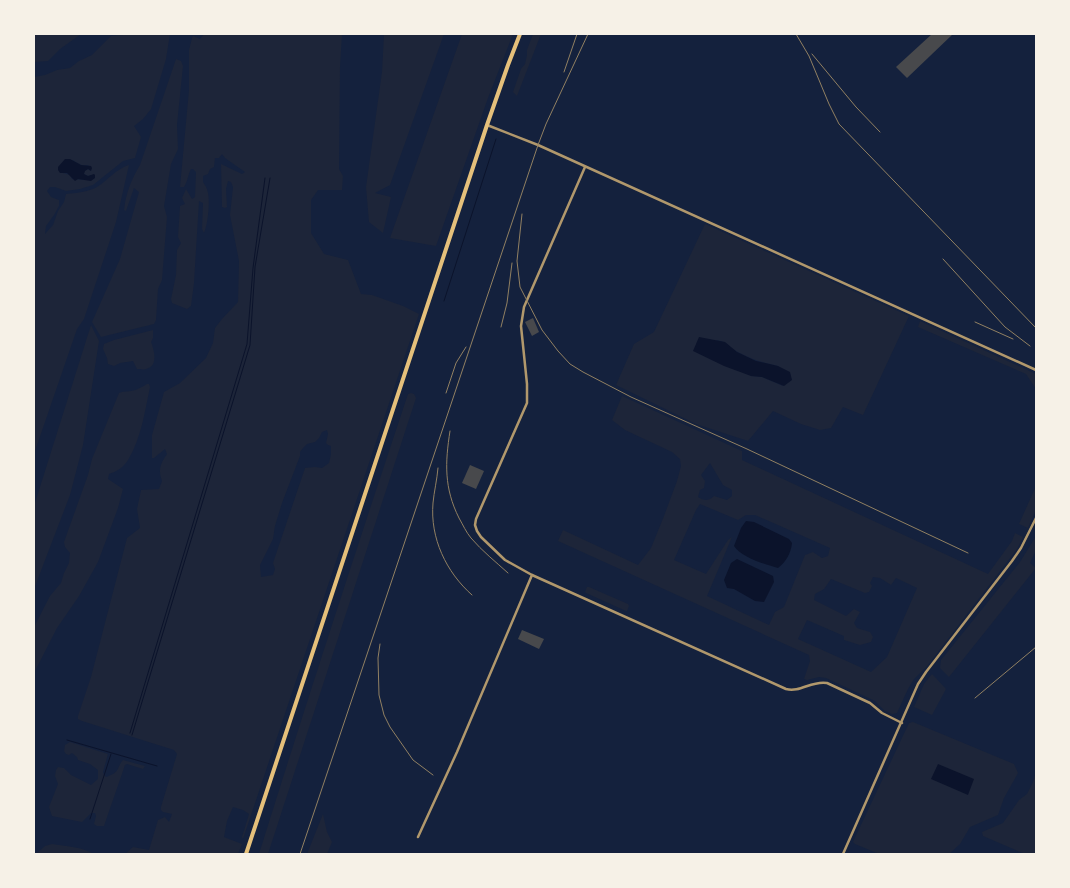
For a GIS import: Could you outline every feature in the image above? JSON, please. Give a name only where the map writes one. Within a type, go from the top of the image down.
[{"type":"main road","points":[[246,854],[487,125],[520,34]]},
{"type":"street","points":[[487,125],[538,144],[1036,370]]},
{"type":"street","points":[[585,166],[524,307],[521,326],[527,403],[476,519],[477,531],[505,560],[532,575],[786,688],[791,690],[821,682],[827,683],[870,704],[882,713],[902,723]]},
{"type":"street","points":[[843,854],[918,684],[1012,561],[1036,518]]},
{"type":"street","points":[[418,837],[532,575]]},
{"type":"shaded area","points":[[34,34],[81,34],[60,49],[48,61],[34,62]]},
{"type":"shaded area","points":[[170,34],[166,59],[151,109],[134,126],[141,137],[135,158],[123,161],[93,185],[66,191],[50,187],[47,191],[51,197],[59,200],[59,206],[46,226],[45,234],[53,225],[66,194],[93,189],[120,169],[129,165],[116,222],[84,319],[77,329],[34,454],[34,77],[70,68],[92,55],[111,36]],"holes":[[[73,160],[78,164],[88,165],[91,171],[88,169],[84,171],[84,174],[92,175],[87,180],[72,179],[70,175],[63,173]]]},
{"type":"shaded area","points":[[204,34],[342,34],[339,169],[343,176],[342,190],[318,190],[311,200],[311,233],[324,254],[348,260],[361,294],[372,295],[419,314],[243,839],[249,814],[233,807],[227,821],[224,837],[242,844],[238,854],[125,854],[133,847],[149,850],[158,820],[165,817],[169,822],[172,814],[163,812],[161,807],[177,754],[174,750],[82,721],[78,719],[78,716],[91,677],[127,538],[140,528],[137,509],[141,490],[159,489],[162,481],[160,467],[167,454],[165,449],[152,458],[152,435],[164,392],[180,383],[206,358],[213,343],[215,328],[238,302],[239,261],[230,215],[233,187],[231,182],[228,181],[226,189],[227,207],[222,207],[221,164],[242,174],[245,172],[222,154],[219,158],[215,158],[214,167],[210,169],[208,174],[203,176],[203,182],[209,197],[207,224],[204,233],[202,229],[203,203],[199,201],[191,306],[187,309],[172,303],[171,299],[176,275],[177,250],[181,243],[178,237],[180,206],[185,204],[182,198],[186,189],[192,199],[195,197],[196,172],[193,169],[190,171],[184,187],[180,187],[189,90],[189,50],[193,36],[200,39]],"holes":[[[327,430],[326,443],[331,446],[329,463],[322,468],[305,468],[273,563],[275,569],[273,575],[261,577],[260,565],[273,539],[282,503],[300,452],[307,444],[315,442],[322,432]]]},
{"type":"shaded area","points":[[384,34],[444,34],[390,185],[375,193],[391,197],[383,233],[369,222],[366,187],[382,72]]},
{"type":"shaded area","points":[[462,34],[513,34],[488,98],[436,246],[390,238]]},
{"type":"shaded area","points":[[533,34],[541,34],[517,96],[513,92],[521,69],[525,64],[527,50]]},
{"type":"shaded area","points":[[176,59],[181,61],[183,66],[177,125],[178,149],[171,164],[164,206],[167,217],[162,280],[158,289],[156,320],[154,324],[101,337],[92,322],[120,259],[139,192],[134,188],[126,211],[124,210],[128,192],[140,165]]},
{"type":"shaded area","points":[[65,159],[70,159],[81,165],[91,166],[91,171],[88,169],[84,174],[88,176],[94,174],[95,178],[91,181],[78,179],[75,181],[67,173],[60,173],[58,167]]},
{"type":"shaded area","points":[[705,224],[909,316],[863,415],[843,407],[831,428],[820,430],[801,424],[773,411],[748,441],[696,424],[616,385],[634,344],[654,332]],"holes":[[[716,340],[721,341],[749,358],[778,366],[783,386],[762,377],[751,376]]]},
{"type":"shaded area","points":[[920,321],[1036,374],[1036,389],[1026,374],[918,327]]},
{"type":"shaded area","points":[[91,325],[99,341],[83,445],[70,495],[34,589],[34,506]]},
{"type":"shaded area","points":[[153,330],[151,342],[154,357],[153,365],[145,369],[137,369],[133,361],[114,366],[108,364],[103,349],[104,344]]},
{"type":"shaded area","points":[[699,337],[725,342],[737,352],[756,361],[778,366],[790,372],[792,380],[784,386],[762,377],[751,376],[724,366],[693,351]]},
{"type":"shaded area","points":[[147,384],[150,387],[136,443],[124,465],[117,471],[109,474],[108,479],[123,489],[98,562],[79,596],[57,628],[34,673],[34,627],[50,596],[61,583],[69,563],[70,553],[65,547],[64,542],[92,459],[119,393],[135,390]]},
{"type":"shaded area","points":[[411,393],[416,398],[268,854],[259,854],[370,509],[408,394]]},
{"type":"shaded area","points":[[622,396],[742,451],[742,460],[988,574],[1012,541],[1015,533],[1023,537],[1017,549],[928,665],[914,679],[897,713],[892,714],[885,711],[875,701],[826,678],[804,679],[810,661],[809,655],[558,541],[563,530],[638,565],[651,548],[677,481],[681,466],[680,459],[672,452],[625,430],[612,420]],"holes":[[[710,463],[723,485],[732,490],[732,496],[727,500],[714,496],[706,500],[698,497],[700,490],[704,488],[705,481],[701,475]],[[700,504],[738,520],[746,515],[755,515],[830,548],[828,556],[822,558],[813,552],[805,555],[784,607],[775,612],[769,625],[707,596],[732,537],[728,540],[706,574],[674,560]],[[873,577],[880,578],[891,585],[896,578],[917,588],[887,657],[871,672],[798,639],[807,620],[844,636],[844,640],[860,645],[871,642],[873,637],[870,632],[857,628],[854,623],[860,612],[854,609],[846,616],[814,600],[815,594],[824,589],[831,579],[865,593],[869,592],[872,586],[870,583]]]},
{"type":"shaded area","points":[[1036,486],[1036,510],[1028,528],[1019,524]]},
{"type":"shaded area","points":[[746,521],[754,522],[789,539],[792,543],[788,557],[778,568],[761,563],[742,554],[734,546]]},
{"type":"shaded area","points":[[1036,536],[1036,550],[1030,563],[1036,568],[949,677],[940,668],[941,660],[1020,562]]},
{"type":"shaded area","points":[[737,559],[773,576],[774,582],[764,602],[755,601],[734,589],[727,588],[724,580],[731,563]]},
{"type":"shaded area","points":[[587,587],[628,604],[627,611],[586,593]]},
{"type":"shaded area","points":[[932,674],[946,689],[932,715],[914,707],[924,684]]},
{"type":"shaded area","points":[[913,722],[1014,764],[1018,773],[1004,798],[998,815],[970,827],[960,844],[949,854],[879,854],[853,842],[909,723]]},
{"type":"shaded area","points":[[70,742],[108,754],[103,772],[106,777],[116,772],[123,760],[145,766],[143,769],[125,765],[104,826],[94,824],[95,813],[91,813],[82,822],[52,816],[49,807],[58,784],[55,776],[58,767],[64,768],[71,775],[91,785],[98,779],[98,770],[90,764],[78,760],[72,753],[66,754],[64,751],[65,745]]},
{"type":"shaded area","points":[[938,764],[974,779],[968,795],[931,779]]},
{"type":"shaded area","points":[[1036,772],[1036,854],[1025,854],[983,836],[982,832],[1003,823],[1019,800],[1027,794]]},
{"type":"shaded area","points":[[323,814],[327,832],[332,842],[327,854],[307,854]]},
{"type":"shaded area","points":[[52,844],[79,848],[94,854],[36,854],[45,846]]},
{"type":"building","points":[[932,34],[953,34],[907,78],[896,67]]},
{"type":"building","points":[[533,318],[539,332],[532,336],[525,322]]},
{"type":"building","points":[[470,465],[484,471],[476,489],[462,483]]},
{"type":"building","points":[[522,630],[544,639],[539,649],[518,639]]},
{"type":"waterway","points":[[444,301],[496,139]]},
{"type":"waterway","points":[[130,733],[247,344],[253,268],[265,178]]},
{"type":"waterway","points":[[132,735],[250,345],[255,267],[270,178]]},
{"type":"waterway","points":[[67,740],[157,766]]},
{"type":"waterway","points":[[90,819],[111,754]]},
{"type":"railway","points":[[564,72],[577,34]]},
{"type":"railway","points":[[300,854],[538,145],[588,34]]},
{"type":"railway","points":[[796,34],[809,56],[839,124],[1036,328]]},
{"type":"railway","points":[[812,54],[856,107],[880,132]]},
{"type":"railway","points":[[522,214],[517,261],[520,287],[542,330],[570,364],[631,397],[747,449],[968,553]]},
{"type":"railway","points":[[943,259],[1005,327],[1030,346]]},
{"type":"railway","points":[[501,327],[507,303],[512,263]]},
{"type":"railway","points":[[975,322],[1013,339]]},
{"type":"railway","points":[[446,393],[456,363],[466,347]]},
{"type":"railway","points":[[450,431],[447,475],[454,507],[471,538],[508,573]]},
{"type":"railway","points":[[438,468],[433,503],[434,529],[437,541],[447,565],[472,595]]},
{"type":"railway","points":[[380,644],[378,658],[379,695],[384,715],[413,760],[433,775]]},
{"type":"railway","points":[[975,698],[1036,647]]}]
